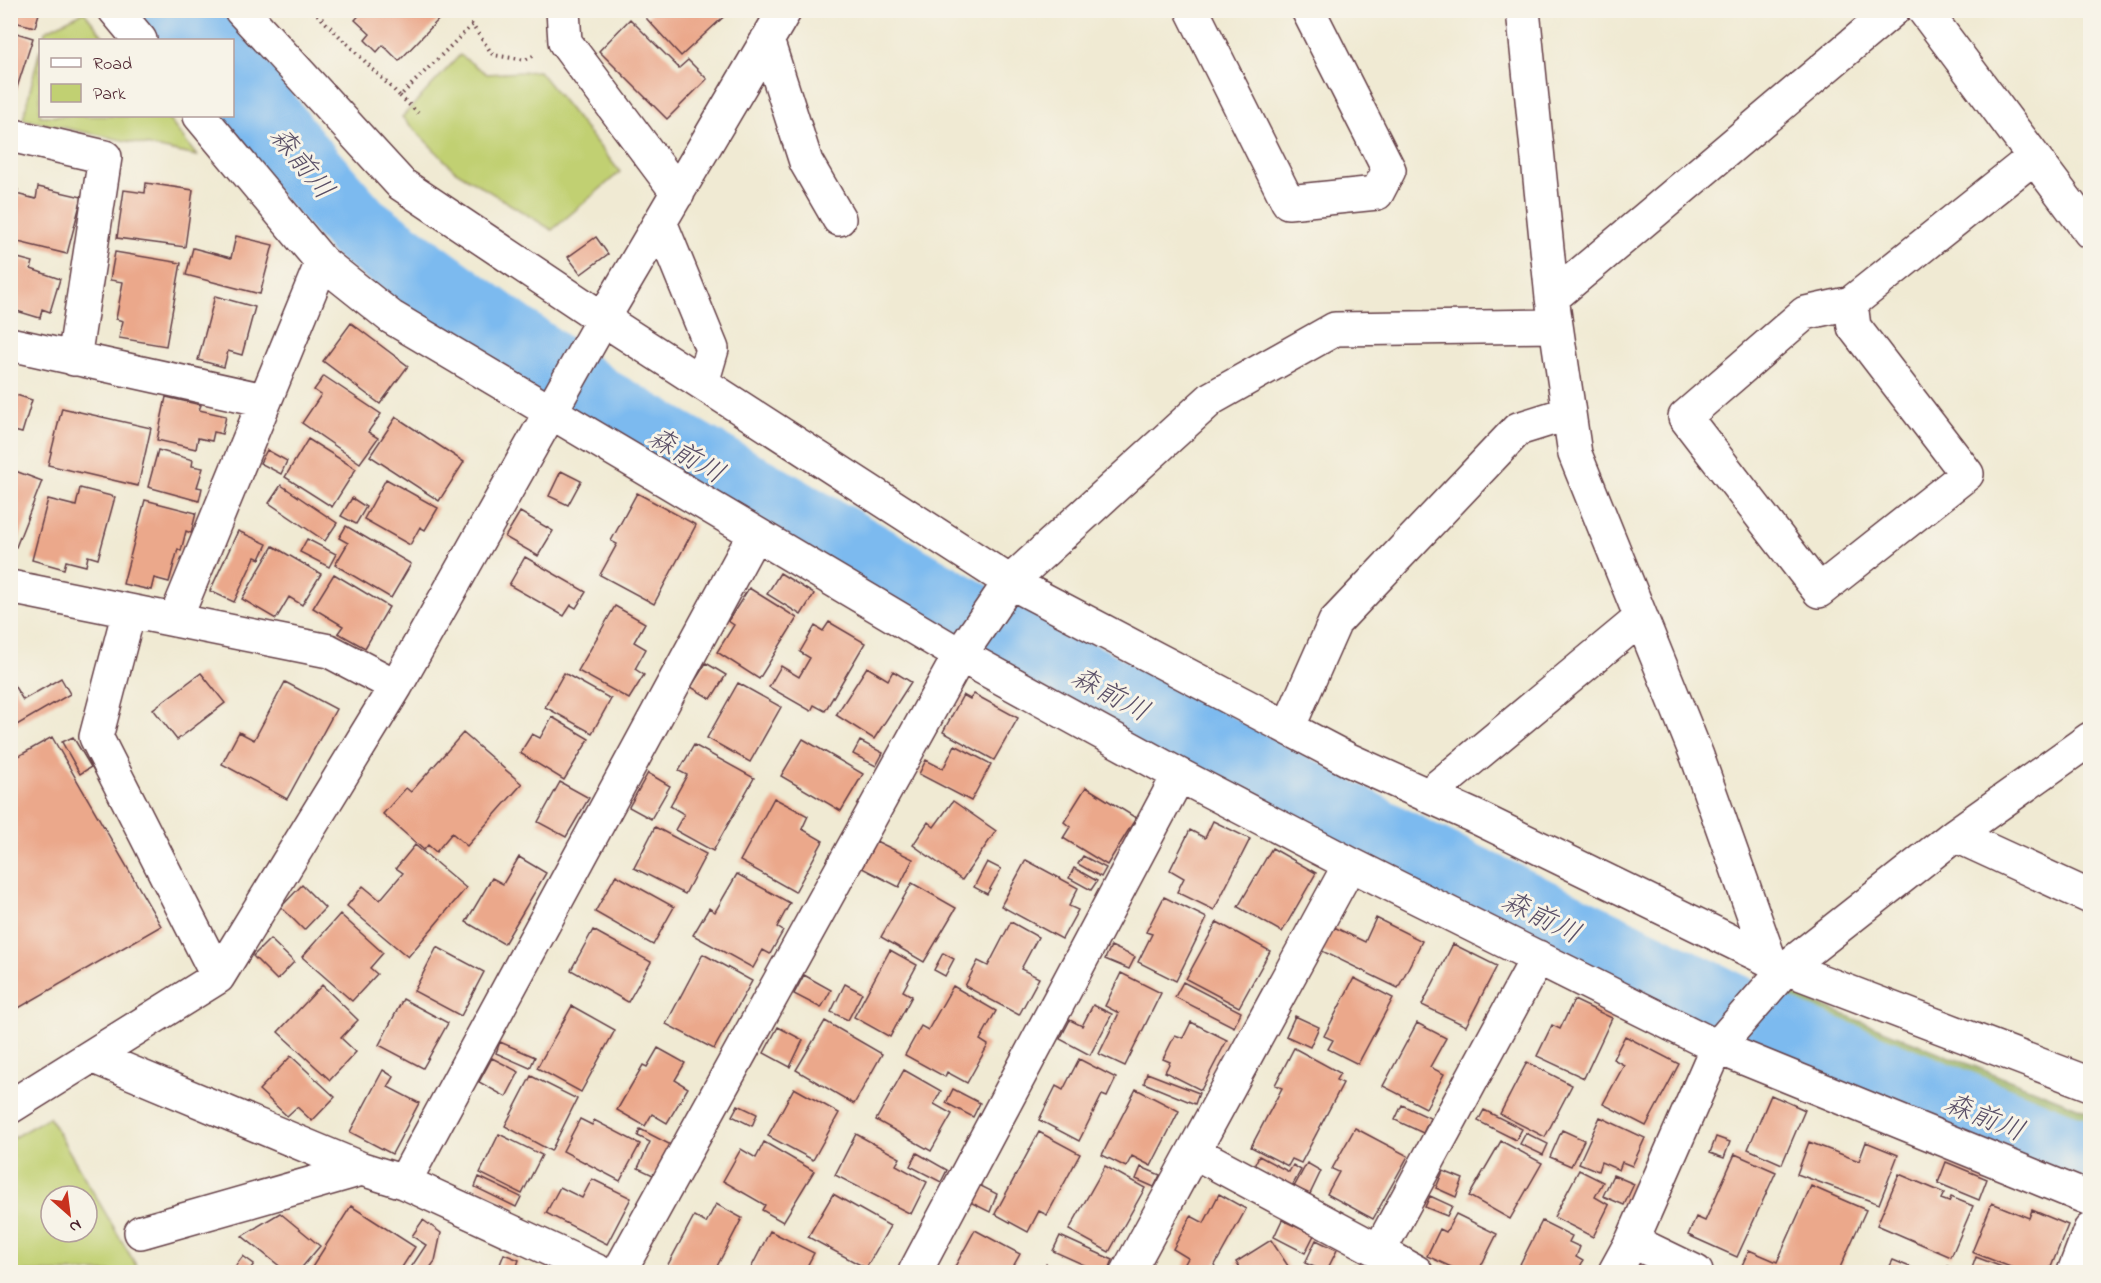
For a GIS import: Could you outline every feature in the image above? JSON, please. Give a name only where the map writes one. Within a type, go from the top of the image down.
[{"type":"street","points":[[115,10],[139,39]]},
{"type":"street","points":[[240,10],[401,184],[603,319],[1010,582],[1349,760],[1428,795],[1777,963],[2091,1084]]},
{"type":"street","points":[[10,1107],[94,1057],[218,977],[396,686],[603,319],[785,10]]},
{"type":"street","points":[[1192,10],[1288,202],[1377,193],[1389,170],[1308,10]]},
{"type":"street","points":[[1523,10],[1554,312],[1575,454],[1697,756],[1777,963]]},
{"type":"street","points":[[620,1272],[960,655],[1010,582],[1212,398],[1335,329],[1554,312],[1893,10]]},
{"type":"street","points":[[1924,10],[2091,232]]},
{"type":"street","points":[[564,26],[678,193]]},
{"type":"street","points":[[767,40],[806,162],[838,219]]},
{"type":"street","points":[[201,117],[322,262],[391,317],[754,535],[960,655],[1179,776],[1717,1047],[2091,1199]]},
{"type":"street","points":[[10,135],[105,157],[74,359]]},
{"type":"street","points":[[1851,303],[1854,327],[1967,474],[1819,591],[1685,417],[1805,314],[1851,303],[2034,157]]},
{"type":"street","points":[[660,222],[712,349],[702,383]]},
{"type":"street","points":[[175,620],[322,262]]},
{"type":"street","points":[[10,344],[264,400]]},
{"type":"street","points":[[1288,728],[1335,622],[1518,429],[1569,413]]},
{"type":"street","points":[[404,1182],[754,535]]},
{"type":"street","points":[[10,587],[329,651],[396,686]]},
{"type":"street","points":[[129,611],[96,737],[218,977]]},
{"type":"street","points":[[1428,795],[1641,618]]},
{"type":"street","points":[[1615,1272],[1632,1241],[1717,1047],[1777,963],[2091,739]]},
{"type":"street","points":[[915,1272],[1179,776]]},
{"type":"street","points":[[1955,835],[2091,897]]},
{"type":"street","points":[[1128,1272],[1350,864]]},
{"type":"street","points":[[1379,1251],[1538,957]]},
{"type":"street","points":[[94,1057],[362,1169],[404,1182],[599,1272]]},
{"type":"street","points":[[1194,1152],[1416,1272]]},
{"type":"street","points":[[141,1232],[362,1169]]},
{"type":"street","points":[[2074,1272],[2091,1230]]},
{"type":"street","points":[[1632,1241],[1695,1272]]},
{"type":"path","points":[[313,10],[418,113]]},
{"type":"path","points":[[400,96],[472,25],[493,56],[525,60],[564,26]]},
{"type":"green space","points":[[84,12],[105,39],[43,39],[45,31]]},
{"type":"green space","points":[[39,53],[39,117],[167,117],[197,156],[23,119]]},
{"type":"green space","points":[[460,55],[487,74],[539,71],[620,172],[552,230],[454,170],[402,117]]},
{"type":"green space","points":[[1787,992],[2090,1112],[2090,1144],[1773,1019]]},
{"type":"green space","points":[[49,1117],[88,1184],[39,1184],[39,1244],[99,1244],[99,1202],[140,1272],[11,1272],[11,1139]]},
{"type":"building","points":[[10,10],[40,10],[35,27],[10,21]]},
{"type":"building","points":[[364,10],[438,10],[443,15],[399,61],[383,45],[377,52],[365,40],[370,34],[355,20]]},
{"type":"building","points":[[654,10],[731,10],[681,56],[646,18]]},
{"type":"building","points":[[630,19],[679,68],[688,60],[707,79],[667,119],[599,51]]},
{"type":"building","points":[[10,31],[33,38],[11,106],[10,106]]},
{"type":"building","points":[[146,183],[193,190],[185,247],[117,238],[124,190],[145,193]]},
{"type":"building","points":[[10,187],[18,190],[16,194],[36,199],[38,187],[82,197],[67,254],[10,240]]},
{"type":"building","points":[[236,236],[273,245],[260,294],[186,275],[193,248],[231,258]]},
{"type":"building","points":[[596,237],[608,254],[581,274],[568,257]]},
{"type":"building","points":[[115,252],[181,263],[166,346],[119,338],[123,321],[116,319],[123,282],[110,280]]},
{"type":"building","points":[[14,257],[33,262],[31,269],[60,279],[50,312],[42,309],[40,318],[10,309],[10,267]]},
{"type":"building","points":[[215,296],[255,307],[242,355],[228,351],[224,367],[198,360]]},
{"type":"building","points":[[351,323],[408,366],[380,404],[323,361]]},
{"type":"building","points":[[324,376],[381,414],[368,432],[378,438],[360,463],[302,423],[321,395],[314,390]]},
{"type":"building","points":[[10,393],[32,400],[22,433],[10,430]]},
{"type":"building","points":[[166,397],[201,405],[199,410],[226,416],[222,434],[214,432],[212,441],[198,438],[196,449],[157,440]]},
{"type":"building","points":[[62,408],[151,428],[138,486],[48,465]]},
{"type":"building","points":[[396,417],[464,462],[439,501],[370,456]]},
{"type":"building","points":[[308,439],[356,469],[332,507],[285,477]]},
{"type":"building","points":[[158,450],[193,460],[192,466],[203,468],[197,487],[202,488],[199,501],[148,487]]},
{"type":"building","points":[[267,450],[287,461],[281,474],[260,463]]},
{"type":"building","points":[[10,469],[42,481],[16,547],[10,544]]},
{"type":"building","points":[[561,471],[581,481],[568,505],[549,496]]},
{"type":"building","points":[[386,479],[438,508],[425,530],[420,527],[410,545],[364,519]]},
{"type":"building","points":[[281,485],[337,523],[325,541],[269,503]]},
{"type":"building","points":[[80,488],[115,497],[98,559],[88,556],[86,566],[66,561],[64,569],[32,560],[48,499],[76,506]]},
{"type":"building","points":[[637,493],[696,525],[654,604],[600,575],[617,544],[611,541]]},
{"type":"building","points":[[352,498],[366,507],[356,524],[341,516]]},
{"type":"building","points":[[145,500],[196,513],[191,533],[186,531],[181,551],[178,549],[169,582],[154,578],[151,590],[123,584]]},
{"type":"building","points":[[520,512],[553,531],[538,556],[505,537]]},
{"type":"building","points":[[346,526],[411,564],[391,598],[335,565],[348,543],[339,538]]},
{"type":"building","points":[[238,531],[267,544],[260,559],[255,557],[234,602],[210,591]]},
{"type":"building","points":[[307,539],[336,554],[329,567],[300,552]]},
{"type":"building","points":[[273,546],[321,574],[302,605],[289,597],[276,619],[242,599]]},
{"type":"building","points":[[525,557],[586,592],[576,608],[571,605],[564,616],[509,585]]},
{"type":"building","points":[[780,573],[814,594],[801,615],[767,594]]},
{"type":"building","points":[[334,574],[389,607],[365,648],[338,633],[343,626],[313,608]]},
{"type":"building","points":[[749,588],[797,618],[759,679],[717,652],[734,625],[728,621]]},
{"type":"building","points":[[615,606],[645,623],[634,642],[646,649],[635,669],[644,675],[629,699],[578,671]]},
{"type":"building","points":[[829,622],[865,643],[825,711],[814,705],[811,711],[769,687],[781,666],[799,677],[810,658],[800,652],[815,626],[823,631]]},
{"type":"building","points":[[706,663],[726,675],[711,699],[691,687]]},
{"type":"building","points":[[867,667],[888,680],[893,671],[911,682],[874,739],[836,715]]},
{"type":"building","points":[[201,673],[225,703],[177,740],[153,709]]},
{"type":"building","points":[[564,673],[611,699],[592,733],[545,707]]},
{"type":"building","points":[[61,678],[70,694],[10,729],[10,679],[23,700]]},
{"type":"building","points":[[285,682],[336,709],[287,799],[222,764],[239,732],[254,740]]},
{"type":"building","points":[[738,683],[781,707],[750,762],[707,738]]},
{"type":"building","points":[[974,694],[1018,718],[994,760],[943,732],[963,695],[970,699]]},
{"type":"building","points":[[552,717],[589,739],[564,780],[520,753],[532,734],[540,738]]},
{"type":"building","points":[[463,733],[522,784],[467,846],[452,833],[436,852],[428,845],[424,850],[383,814],[406,788],[411,792]]},
{"type":"building","points":[[52,737],[161,926],[10,1013],[10,761]]},
{"type":"building","points":[[73,737],[91,767],[80,774],[62,742]]},
{"type":"building","points":[[803,739],[863,774],[841,811],[781,776]]},
{"type":"building","points":[[860,741],[883,753],[876,766],[853,754]]},
{"type":"building","points":[[694,745],[754,778],[713,851],[675,830],[684,814],[670,806],[687,775],[679,771]]},
{"type":"building","points":[[955,745],[991,764],[971,801],[919,774],[926,760],[943,769]]},
{"type":"building","points":[[648,773],[670,786],[651,819],[629,807]]},
{"type":"building","points":[[560,782],[589,798],[566,837],[538,822]]},
{"type":"building","points":[[1086,787],[1136,818],[1107,865],[1063,838],[1070,827],[1064,822]]},
{"type":"building","points":[[774,798],[808,816],[802,829],[823,841],[795,892],[740,861]]},
{"type":"building","points":[[953,801],[996,831],[962,880],[913,845],[928,822],[934,827]]},
{"type":"building","points":[[1213,821],[1250,839],[1214,910],[1177,892],[1184,878],[1170,870],[1190,830],[1205,838]]},
{"type":"building","points":[[655,827],[706,854],[685,894],[634,868]]},
{"type":"building","points":[[876,841],[913,859],[899,887],[862,868]]},
{"type":"building","points":[[415,845],[466,888],[408,957],[347,906],[363,886],[380,900],[403,873],[396,868]]},
{"type":"building","points":[[1272,848],[1316,873],[1282,932],[1238,907]]},
{"type":"building","points":[[1083,856],[1106,868],[1101,877],[1078,864]]},
{"type":"building","points":[[519,857],[546,873],[504,944],[466,922],[492,878],[503,884]]},
{"type":"building","points":[[1026,860],[1078,888],[1069,906],[1078,910],[1062,939],[1001,906]]},
{"type":"building","points":[[987,862],[1001,869],[987,894],[974,887]]},
{"type":"building","points":[[1074,868],[1097,881],[1091,890],[1069,878]]},
{"type":"building","points":[[737,874],[790,903],[777,927],[783,931],[770,954],[763,950],[753,968],[693,935],[709,908],[715,912]]},
{"type":"building","points":[[616,875],[674,907],[653,945],[595,912]]},
{"type":"building","points":[[912,883],[956,908],[924,962],[881,937]]},
{"type":"building","points":[[302,885],[325,908],[304,930],[281,907]]},
{"type":"building","points":[[1164,897],[1207,918],[1176,981],[1138,962],[1152,934],[1146,932]]},
{"type":"building","points":[[340,914],[383,953],[370,968],[377,974],[352,1001],[302,957]]},
{"type":"building","points":[[1376,918],[1422,941],[1398,988],[1322,951],[1334,927],[1365,942]]},
{"type":"building","points":[[1011,922],[1038,937],[1021,969],[1039,978],[1019,1015],[965,986],[978,961],[988,966]]},
{"type":"building","points":[[1217,922],[1270,951],[1239,1007],[1186,979]]},
{"type":"building","points":[[593,930],[651,962],[628,1002],[571,970]]},
{"type":"building","points":[[270,939],[294,962],[277,980],[253,956]]},
{"type":"building","points":[[1453,944],[1497,966],[1466,1026],[1422,1005]]},
{"type":"building","points":[[1111,946],[1135,957],[1129,969],[1105,959]]},
{"type":"building","points":[[437,947],[484,972],[461,1016],[414,991]]},
{"type":"building","points":[[890,950],[917,965],[903,991],[912,996],[890,1037],[854,1017]]},
{"type":"building","points":[[943,953],[954,959],[945,976],[934,970]]},
{"type":"building","points":[[703,954],[752,981],[714,1049],[666,1024]]},
{"type":"building","points":[[1121,973],[1161,993],[1125,1066],[1099,1054],[1119,1013],[1105,1006]]},
{"type":"building","points":[[804,975],[831,990],[821,1008],[794,994]]},
{"type":"building","points":[[1354,978],[1393,998],[1358,1064],[1328,1049],[1333,1040],[1324,1036]]},
{"type":"building","points":[[1183,982],[1241,1012],[1234,1027],[1175,997]]},
{"type":"building","points":[[845,984],[862,993],[848,1020],[831,1012]]},
{"type":"building","points":[[322,985],[358,1020],[341,1038],[356,1052],[330,1080],[278,1032]]},
{"type":"building","points":[[953,986],[996,1011],[980,1040],[988,1045],[967,1083],[947,1072],[945,1077],[905,1055],[921,1026],[928,1030]]},
{"type":"building","points":[[403,999],[448,1023],[423,1068],[379,1045]]},
{"type":"building","points":[[1574,1000],[1612,1018],[1584,1078],[1537,1056],[1552,1025],[1560,1029]]},
{"type":"building","points":[[1093,1005],[1112,1014],[1090,1055],[1060,1039],[1070,1020],[1082,1026]]},
{"type":"building","points":[[572,1006],[615,1030],[581,1092],[537,1068]]},
{"type":"building","points":[[1295,1016],[1319,1027],[1310,1047],[1286,1036]]},
{"type":"building","points":[[825,1021],[882,1054],[854,1104],[796,1070]]},
{"type":"building","points":[[1191,1022],[1227,1040],[1201,1090],[1165,1072],[1170,1062],[1163,1059],[1175,1035],[1183,1038]]},
{"type":"building","points":[[1417,1023],[1446,1038],[1430,1067],[1444,1074],[1426,1108],[1383,1086]]},
{"type":"building","points":[[778,1027],[803,1040],[790,1067],[764,1053]]},
{"type":"building","points":[[1625,1036],[1679,1064],[1646,1126],[1603,1104],[1624,1065],[1613,1059]]},
{"type":"building","points":[[500,1042],[535,1057],[530,1068],[496,1053]]},
{"type":"building","points":[[658,1048],[685,1063],[675,1080],[688,1088],[667,1123],[652,1114],[645,1126],[617,1110],[643,1065],[647,1067]]},
{"type":"building","points":[[1294,1048],[1340,1073],[1336,1080],[1343,1083],[1301,1163],[1292,1159],[1288,1166],[1251,1147],[1282,1088],[1275,1085]]},
{"type":"building","points":[[291,1056],[335,1097],[312,1121],[297,1107],[287,1116],[259,1090]]},
{"type":"building","points":[[492,1058],[519,1072],[506,1097],[479,1082]]},
{"type":"building","points":[[1079,1059],[1116,1078],[1107,1097],[1102,1095],[1079,1141],[1039,1120],[1056,1086],[1063,1090]]},
{"type":"building","points":[[1527,1062],[1572,1085],[1545,1137],[1500,1114]]},
{"type":"building","points":[[383,1070],[394,1077],[388,1087],[419,1103],[392,1154],[350,1132]]},
{"type":"building","points":[[904,1070],[941,1091],[934,1104],[952,1114],[931,1151],[876,1120]]},
{"type":"building","points":[[1147,1073],[1199,1093],[1195,1104],[1144,1083]]},
{"type":"building","points":[[531,1076],[577,1099],[551,1151],[505,1126]]},
{"type":"building","points":[[794,1088],[839,1113],[813,1160],[768,1136]]},
{"type":"building","points":[[953,1089],[980,1103],[973,1117],[946,1103]]},
{"type":"building","points":[[1136,1089],[1179,1111],[1151,1166],[1132,1156],[1126,1167],[1102,1155]]},
{"type":"building","points":[[1771,1095],[1805,1110],[1782,1164],[1748,1149]]},
{"type":"building","points":[[738,1105],[757,1114],[752,1126],[732,1116]]},
{"type":"building","points":[[1402,1105],[1430,1118],[1423,1133],[1395,1120]]},
{"type":"building","points":[[1484,1110],[1522,1129],[1516,1140],[1478,1121]]},
{"type":"building","points":[[1600,1117],[1645,1138],[1632,1166],[1622,1162],[1619,1170],[1601,1162],[1598,1171],[1579,1163]]},
{"type":"building","points":[[580,1119],[592,1125],[594,1120],[640,1144],[620,1181],[563,1151]]},
{"type":"building","points":[[1355,1128],[1408,1156],[1373,1219],[1327,1194],[1339,1172],[1332,1169]]},
{"type":"building","points":[[640,1129],[671,1145],[655,1176],[638,1168],[650,1142],[638,1136]]},
{"type":"building","points":[[1562,1130],[1584,1140],[1571,1166],[1550,1157]]},
{"type":"building","points":[[1039,1132],[1080,1154],[1047,1215],[1039,1211],[1028,1232],[995,1214]]},
{"type":"building","points":[[1526,1133],[1548,1144],[1543,1155],[1520,1144]]},
{"type":"building","points":[[499,1134],[542,1155],[522,1194],[480,1173]]},
{"type":"building","points":[[856,1134],[900,1158],[896,1165],[927,1182],[911,1214],[835,1175]]},
{"type":"building","points":[[1716,1137],[1730,1142],[1724,1158],[1710,1153]]},
{"type":"building","points":[[1501,1141],[1542,1163],[1510,1219],[1469,1196]]},
{"type":"building","points":[[764,1142],[814,1171],[783,1222],[762,1210],[765,1205],[723,1181],[741,1149],[756,1158]]},
{"type":"building","points":[[1809,1142],[1859,1161],[1866,1142],[1898,1155],[1879,1204],[1797,1174]]},
{"type":"building","points":[[917,1153],[947,1170],[941,1182],[910,1166]]},
{"type":"building","points":[[1735,1154],[1776,1172],[1737,1257],[1688,1235],[1696,1217],[1705,1221]]},
{"type":"building","points":[[1259,1156],[1289,1172],[1293,1165],[1301,1170],[1292,1186],[1254,1166]]},
{"type":"building","points":[[1946,1162],[1987,1179],[1979,1200],[1938,1183]]},
{"type":"building","points":[[1307,1163],[1321,1171],[1310,1194],[1294,1187]]},
{"type":"building","points":[[1105,1166],[1145,1188],[1109,1252],[1069,1230]]},
{"type":"building","points":[[1141,1167],[1160,1175],[1154,1187],[1136,1179]]},
{"type":"building","points":[[1579,1170],[1603,1182],[1595,1197],[1609,1205],[1593,1237],[1554,1217]]},
{"type":"building","points":[[1443,1171],[1463,1179],[1456,1197],[1436,1188]]},
{"type":"building","points":[[1899,1174],[1944,1193],[1941,1199],[1949,1202],[1951,1197],[1973,1206],[1951,1257],[1877,1225]]},
{"type":"building","points":[[1613,1175],[1634,1184],[1624,1205],[1603,1196]]},
{"type":"building","points":[[479,1177],[521,1197],[516,1207],[475,1187]]},
{"type":"building","points":[[592,1179],[631,1198],[607,1244],[546,1213],[560,1187],[582,1198]]},
{"type":"building","points":[[979,1185],[997,1194],[990,1212],[970,1202]]},
{"type":"building","points":[[1811,1186],[1866,1210],[1838,1272],[1739,1272],[1749,1250],[1777,1262]]},
{"type":"building","points":[[833,1194],[890,1226],[866,1268],[808,1237]]},
{"type":"building","points":[[1219,1194],[1246,1209],[1211,1272],[1183,1272],[1181,1271],[1188,1258],[1173,1249],[1191,1216],[1204,1223]]},
{"type":"building","points":[[1430,1196],[1452,1206],[1447,1216],[1425,1207]]},
{"type":"building","points":[[1992,1203],[2029,1218],[2032,1210],[2068,1225],[2049,1272],[2023,1272],[1972,1252]]},
{"type":"building","points":[[716,1204],[742,1218],[714,1272],[664,1272],[694,1216],[706,1223]]},
{"type":"building","points":[[351,1206],[415,1247],[399,1272],[309,1272]]},
{"type":"building","points":[[280,1213],[320,1246],[298,1272],[287,1272],[242,1236]]},
{"type":"building","points":[[1456,1214],[1497,1234],[1478,1272],[1462,1272],[1427,1256],[1440,1229],[1446,1232]]},
{"type":"building","points":[[423,1220],[441,1233],[435,1261],[427,1272],[408,1272],[426,1245],[412,1236]]},
{"type":"building","points":[[1282,1220],[1314,1235],[1305,1253],[1274,1237]]},
{"type":"building","points":[[1542,1221],[1572,1236],[1569,1242],[1580,1247],[1576,1257],[1583,1261],[1577,1272],[1516,1272]]},
{"type":"building","points":[[975,1230],[1020,1254],[1010,1272],[952,1272]]},
{"type":"building","points":[[770,1231],[814,1253],[804,1272],[749,1272]]},
{"type":"building","points":[[1060,1236],[1113,1260],[1108,1272],[1100,1272],[1053,1251]]},
{"type":"building","points":[[1271,1240],[1292,1272],[1242,1272],[1236,1262]]},
{"type":"building","points":[[1316,1240],[1337,1250],[1326,1272],[1305,1263]]},
{"type":"building","points":[[504,1254],[519,1260],[515,1272],[497,1272]]},
{"type":"building","points":[[243,1256],[254,1264],[248,1272],[231,1272]]},
{"type":"building","points":[[1976,1257],[2015,1272],[1971,1271]]},
{"type":"building","points":[[1893,1260],[1922,1272],[1887,1272]]},
{"type":"building","points":[[1357,1263],[1363,1272],[1342,1272]]},
{"type":"building","points":[[1046,1264],[1062,1272],[1041,1272]]},
{"type":"building","points":[[1948,1266],[1964,1272],[1945,1272]]},
{"type":"waterway","name":"森前川","points":[[173,10],[207,39]]},
{"type":"waterway","name":"森前川","points":[[234,75],[300,162],[358,228],[599,403],[1018,644],[1410,851],[1783,1034],[2090,1159]]}]
